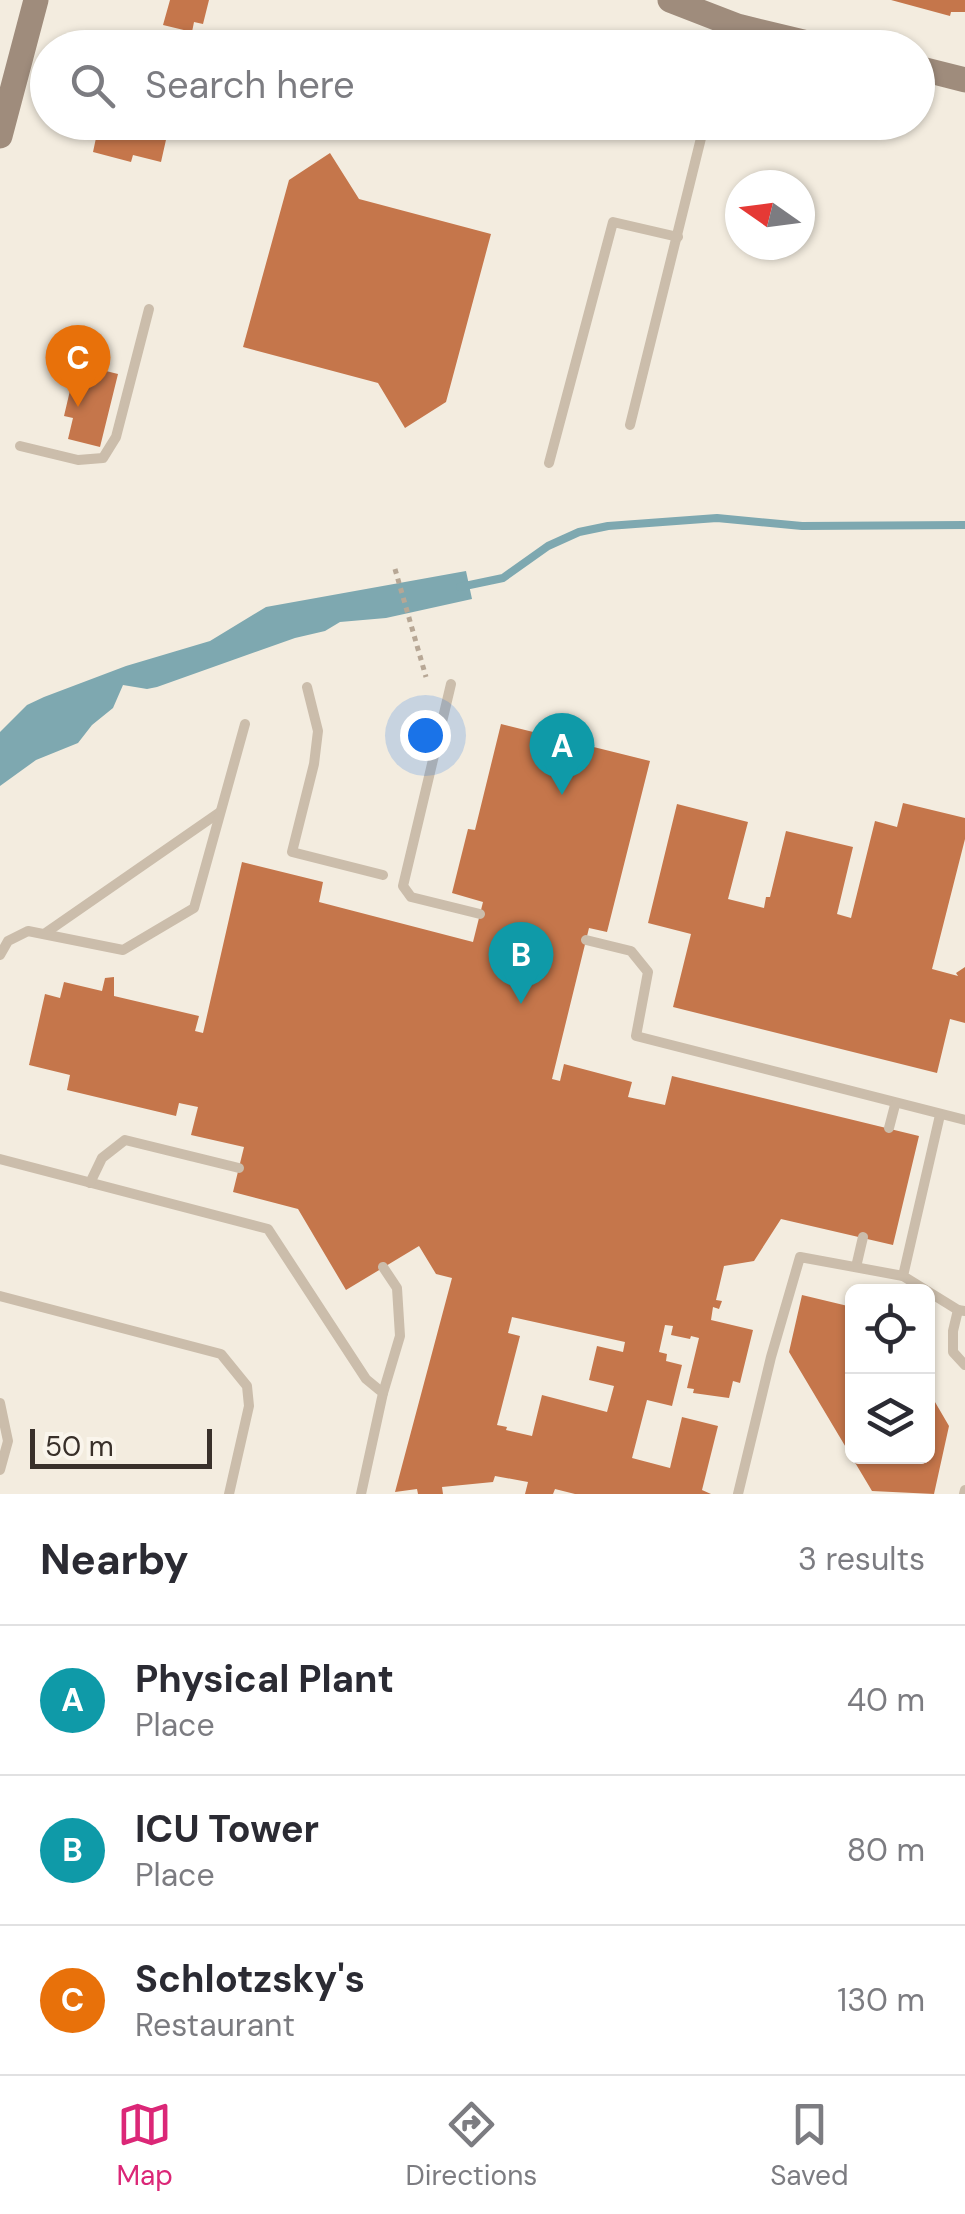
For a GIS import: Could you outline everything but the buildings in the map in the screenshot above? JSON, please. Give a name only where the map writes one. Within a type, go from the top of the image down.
[{"type":"main road","points":[[0,136],[36,0]]},
{"type":"main road","points":[[670,0],[718,30]]},
{"type":"main road","points":[[935,72],[965,80]]},
{"type":"lane","points":[[630,425],[701,140]]},
{"type":"lane","points":[[549,463],[613,222],[678,237]]},
{"type":"lane","points":[[20,446],[78,460],[103,458],[116,437],[149,309]]},
{"type":"lane","points":[[450,684],[403,886],[411,898],[480,914]]},
{"type":"lane","points":[[307,686],[318,731],[314,764],[292,852],[383,875]]},
{"type":"lane","points":[[0,955],[8,942],[28,931],[123,950],[194,908],[246,724]]},
{"type":"lane","points":[[44,934],[221,811]]},
{"type":"lane","points":[[586,940],[630,951],[648,972],[636,1036],[965,1120]]},
{"type":"lane","points":[[889,1128],[894,1104]]},
{"type":"lane","points":[[903,1276],[940,1115]]},
{"type":"lane","points":[[90,1183],[102,1158],[126,1140],[239,1168]]},
{"type":"lane","points":[[0,1160],[268,1229],[366,1378],[383,1393]]},
{"type":"lane","points":[[856,1267],[863,1236]]},
{"type":"lane","points":[[738,1494],[800,1256],[903,1276],[962,1311],[953,1331],[954,1352],[965,1365]]},
{"type":"lane","points":[[361,1494],[400,1336],[397,1288],[384,1267]]},
{"type":"lane","points":[[0,1296],[221,1354],[248,1386],[249,1406],[229,1494]]},
{"type":"lane","points":[[0,1404],[8,1441],[0,1470]]},
{"type":"path","points":[[396,569],[426,677]]},
{"type":"water","points":[[466,571],[472,599],[386,618],[340,622],[325,631],[157,687],[123,685],[113,708],[78,743],[36,760],[0,786],[0,732],[27,705],[44,697],[126,666],[210,641],[266,607]]},
{"type":"waterway","points":[[460,587],[503,578],[548,546],[579,532],[608,526],[717,518],[802,526],[965,525]]},
{"type":"place","name":"Schlotzsky's","points":[[78,407]]},
{"type":"place","name":"Physical Plant","points":[[562,795]]},
{"type":"place","name":"ICU Tower","points":[[521,1004]]}]
